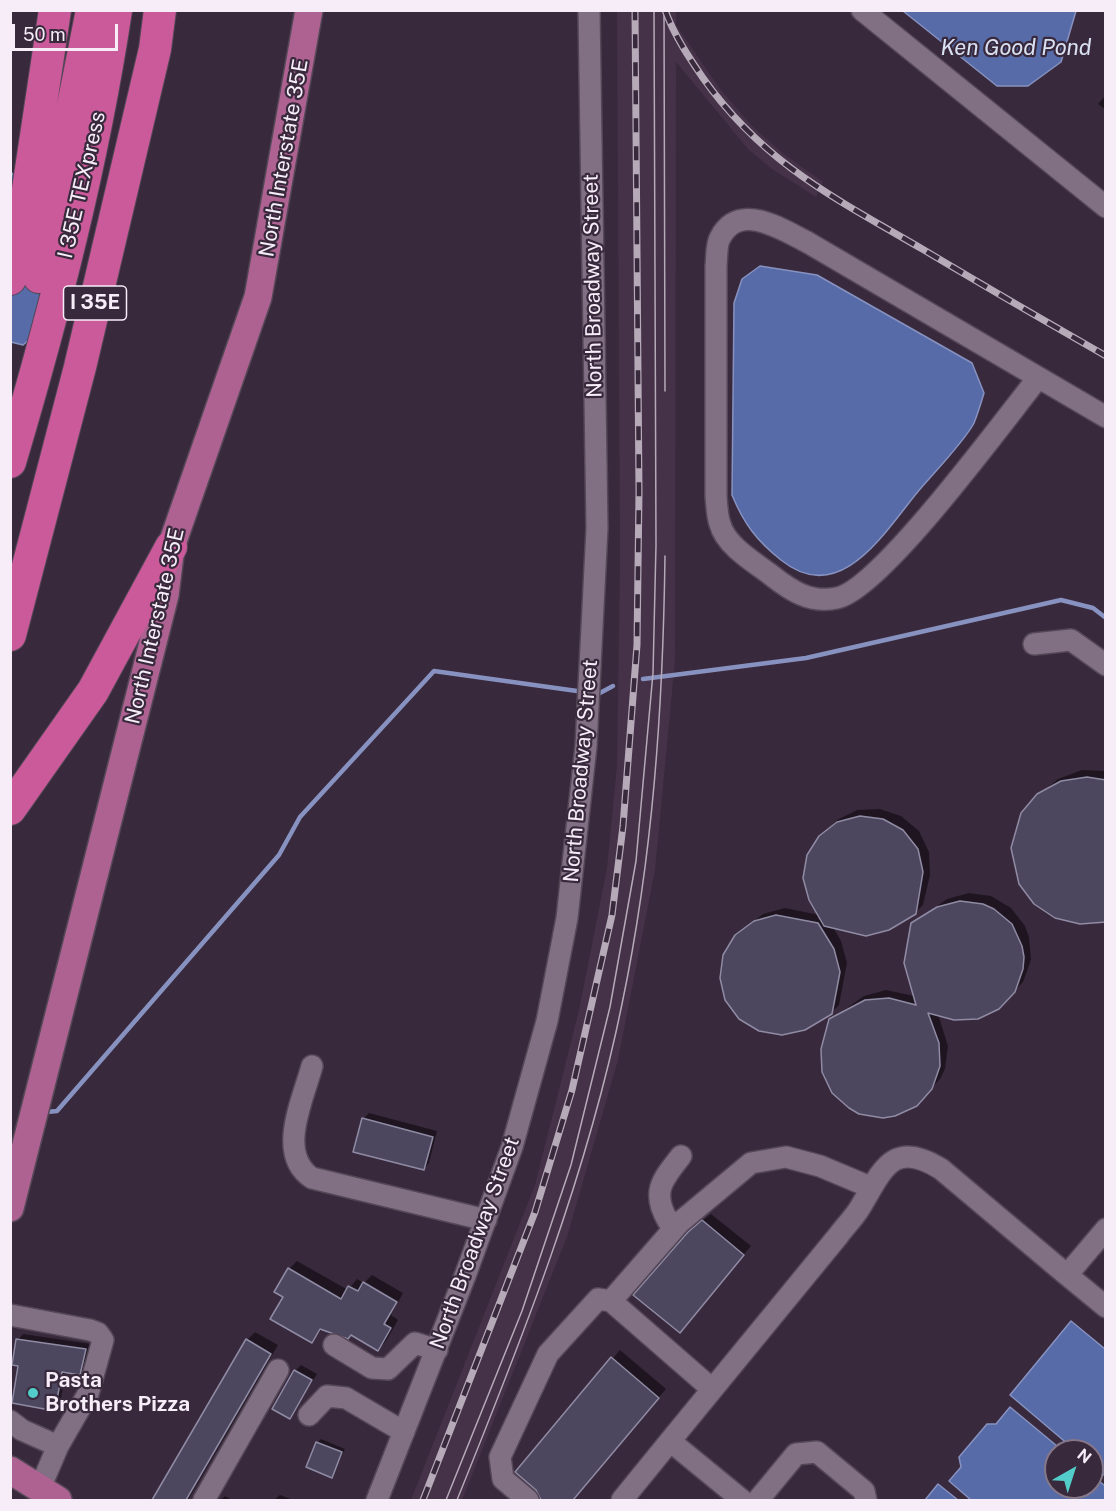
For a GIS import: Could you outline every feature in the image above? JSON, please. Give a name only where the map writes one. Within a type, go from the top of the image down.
[{"type":"highway","points":[[10,279],[24,216],[55,10]]},
{"type":"highway","name":"I 35E","points":[[10,391],[27,336],[93,10]]},
{"type":"highway","name":"I 35E TEXpress","points":[[10,462],[54,306],[103,93],[116,10]]},
{"type":"highway","name":"I 35E","points":[[10,635],[80,367],[155,49],[160,10]]},
{"type":"highway","points":[[10,809],[93,691],[171,547]]},
{"type":"main road","name":"North Interstate 35E","points":[[10,1208],[165,595],[171,547],[258,297],[309,10]]},
{"type":"main road","points":[[10,1470],[49,1494]]},
{"type":"street","name":"North Broadway Street","points":[[377,1500],[437,1350],[512,1147],[547,1021],[567,918],[586,746],[597,528],[589,10]]},
{"type":"street","points":[[862,10],[1106,207]]},
{"type":"street","points":[[1038,378],[912,534],[876,573],[850,593],[819,600],[801,595],[735,547],[720,526],[716,497],[716,266],[719,238],[733,224],[750,218],[770,223],[1106,417]]},
{"type":"street","points":[[1034,644],[1071,640],[1086,648],[1106,665]]},
{"type":"street","points":[[312,1065],[292,1144],[298,1165],[304,1173],[312,1178],[486,1220]]},
{"type":"street","points":[[679,1223],[668,1221],[661,1209],[658,1194],[663,1178],[681,1156]]},
{"type":"street","points":[[622,1500],[838,1236],[861,1206],[870,1186],[882,1169],[897,1160],[911,1156],[926,1159],[941,1169],[1106,1307]]},
{"type":"street","points":[[611,1301],[679,1223],[751,1163],[786,1157],[820,1166],[870,1186]]},
{"type":"street","points":[[1067,1275],[1106,1229]]},
{"type":"street","points":[[528,1500],[503,1479],[500,1457],[548,1354],[598,1299],[611,1301],[712,1389]]},
{"type":"street","points":[[10,1315],[98,1332],[104,1340],[88,1394],[58,1446],[49,1494]]},
{"type":"street","points":[[334,1345],[372,1368],[388,1369],[415,1343],[437,1350]]},
{"type":"street","points":[[204,1500],[278,1370]]},
{"type":"street","points":[[309,1415],[327,1396],[346,1398],[405,1432]]},
{"type":"street","points":[[10,1421],[22,1430],[58,1446]]},
{"type":"street","points":[[670,1442],[742,1500]]},
{"type":"street","points":[[758,1500],[796,1454],[806,1451],[817,1452],[864,1491],[866,1500]]},
{"type":"shaded area","points":[[617,11],[676,11],[676,25],[720,89],[753,127],[785,155],[823,182],[816,197],[772,169],[748,149],[676,62],[675,661],[655,870],[618,1060],[567,1237],[462,1500],[411,1500],[535,1185],[579,1010],[607,868],[617,765],[620,560]]},
{"type":"water","name":"Ken Good Pond","points":[[1076,10],[1061,62],[1028,86],[997,86],[903,11]]},
{"type":"water","points":[[10,171],[57,227],[39,331],[23,345],[11,342]]},
{"type":"water","points":[[760,266],[817,275],[972,363],[984,393],[974,423],[955,449],[874,546],[858,560],[840,571],[822,575],[802,572],[781,560],[758,539],[741,515],[732,495],[734,303],[742,279]]},
{"type":"water","points":[[1071,1321],[1105,1349],[1105,1476],[1104,1439],[1062,1439],[1010,1395]]},
{"type":"water","points":[[1010,1407],[1049,1439],[1044,1439],[1044,1499],[1104,1499],[1104,1485],[1105,1500],[971,1500],[949,1481],[961,1467],[959,1457],[987,1424],[996,1424]]},
{"type":"water","points":[[938,1484],[958,1500],[925,1500]]},
{"type":"building","points":[[1087,777],[1106,780],[1106,922],[1080,924],[1055,918],[1034,904],[1019,884],[1011,848],[1021,813],[1037,794],[1061,781]]},
{"type":"building","points":[[860,816],[883,819],[903,830],[918,849],[923,872],[916,914],[889,930],[866,936],[824,926],[809,900],[803,878],[807,855],[819,836],[837,822]]},
{"type":"building","points":[[960,901],[983,904],[994,909],[1012,924],[1022,946],[1024,957],[1023,969],[1015,992],[999,1009],[978,1019],[954,1020],[928,1013],[939,1043],[940,1066],[932,1089],[917,1106],[895,1116],[883,1118],[859,1114],[832,1093],[822,1072],[821,1049],[829,1019],[865,1000],[889,998],[916,1005],[904,963],[911,923],[937,907]]},
{"type":"building","points":[[776,915],[818,923],[834,949],[840,972],[832,1014],[805,1030],[782,1035],[759,1031],[739,1019],[725,1000],[720,978],[723,955],[735,935],[754,921]]},
{"type":"building","points":[[362,1118],[433,1137],[424,1170],[353,1152]]},
{"type":"building","points":[[702,1220],[744,1255],[680,1333],[633,1295],[688,1232]]},
{"type":"building","points":[[288,1268],[341,1299],[348,1286],[358,1291],[363,1282],[397,1302],[384,1324],[391,1328],[378,1351],[351,1335],[348,1339],[320,1329],[312,1343],[270,1319],[283,1297],[274,1292]]},
{"type":"building","points":[[16,1339],[86,1349],[80,1375],[62,1372],[55,1411],[12,1403],[18,1366],[12,1365]]},
{"type":"building","points":[[246,1339],[271,1354],[186,1500],[152,1500]]},
{"type":"building","points":[[611,1357],[659,1398],[573,1500],[541,1500],[536,1490],[515,1472]]},
{"type":"building","points":[[294,1370],[312,1380],[290,1419],[272,1409]]},
{"type":"building","points":[[316,1442],[342,1452],[332,1478],[306,1467]]},
{"type":"waterway","points":[[643,679],[806,658],[1061,600],[1093,608],[1106,618]]},
{"type":"waterway","points":[[47,1112],[57,1111],[279,855],[300,817],[434,671],[577,691]]},
{"type":"waterway","points":[[598,694],[613,686]]},
{"type":"tram line","points":[[446,1500],[522,1311],[571,1165],[610,1007],[636,861],[653,673],[656,545],[654,10]]},
{"type":"tram line","points":[[664,10],[665,391]]},
{"type":"tram line","points":[[457,1500],[551,1256],[572,1194],[608,1068],[633,948],[649,837],[659,725],[665,556]]},
{"type":"railway","points":[[423,1500],[535,1212],[572,1090],[612,915],[623,826],[637,645],[639,492],[635,10]]},
{"type":"railway","points":[[665,10],[677,37],[703,78],[726,108],[777,157],[831,196],[1106,356]]},
{"type":"place","name":"Pasta Brothers Pizza","points":[[33,1393]]}]
